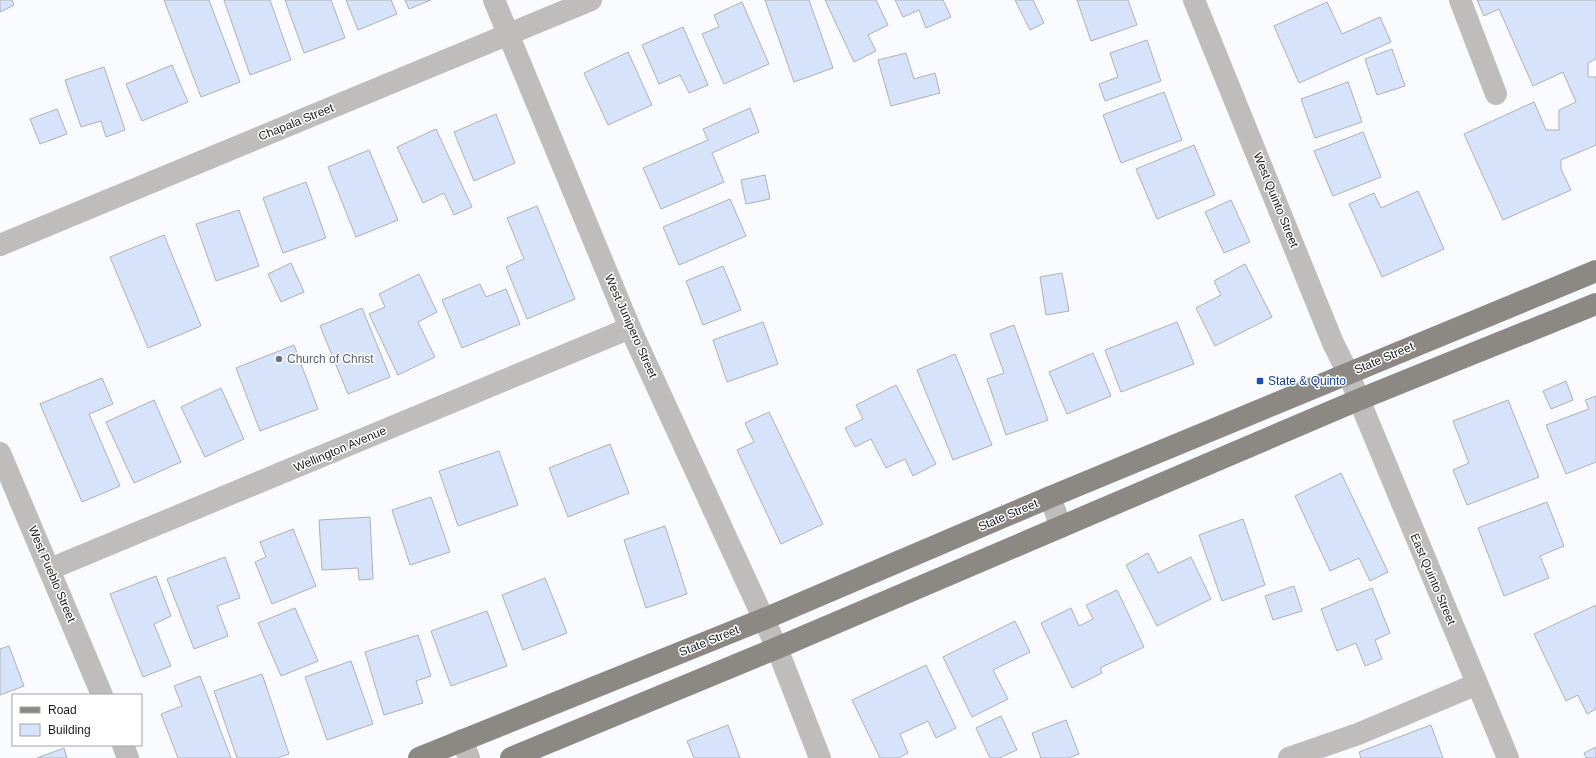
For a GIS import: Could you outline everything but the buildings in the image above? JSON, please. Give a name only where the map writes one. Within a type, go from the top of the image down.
[{"type":"main road","name":"State Street","points":[[418,758],[465,749],[1050,497],[1596,270]]},
{"type":"main road","points":[[511,758],[777,648],[1358,400],[1596,304]]},
{"type":"street","name":"West Junipero Street","points":[[494,0],[630,328],[777,648],[820,758]]},
{"type":"street","name":"Chapala Street","points":[[0,245],[592,0]]},
{"type":"street","name":"West Quinto Street","points":[[1194,0],[1333,343],[1348,373],[1358,400]]},
{"type":"street","points":[[1460,0],[1496,94]]},
{"type":"street","name":"Wellington Avenue","points":[[50,569],[630,328]]},
{"type":"street","name":"East Quinto Street","points":[[1358,400],[1508,758]]},
{"type":"street","name":"West Pueblo Street","points":[[0,453],[102,694]]},
{"type":"street","points":[[1050,497],[1061,527]]},
{"type":"street","points":[[1289,758],[1358,734],[1477,684]]},
{"type":"street","points":[[123,746],[128,758]]},
{"type":"place","name":"Church of Christ","points":[[279,359]]},
{"type":"place","name":"State & Quinto","points":[[1260,381]]}]
